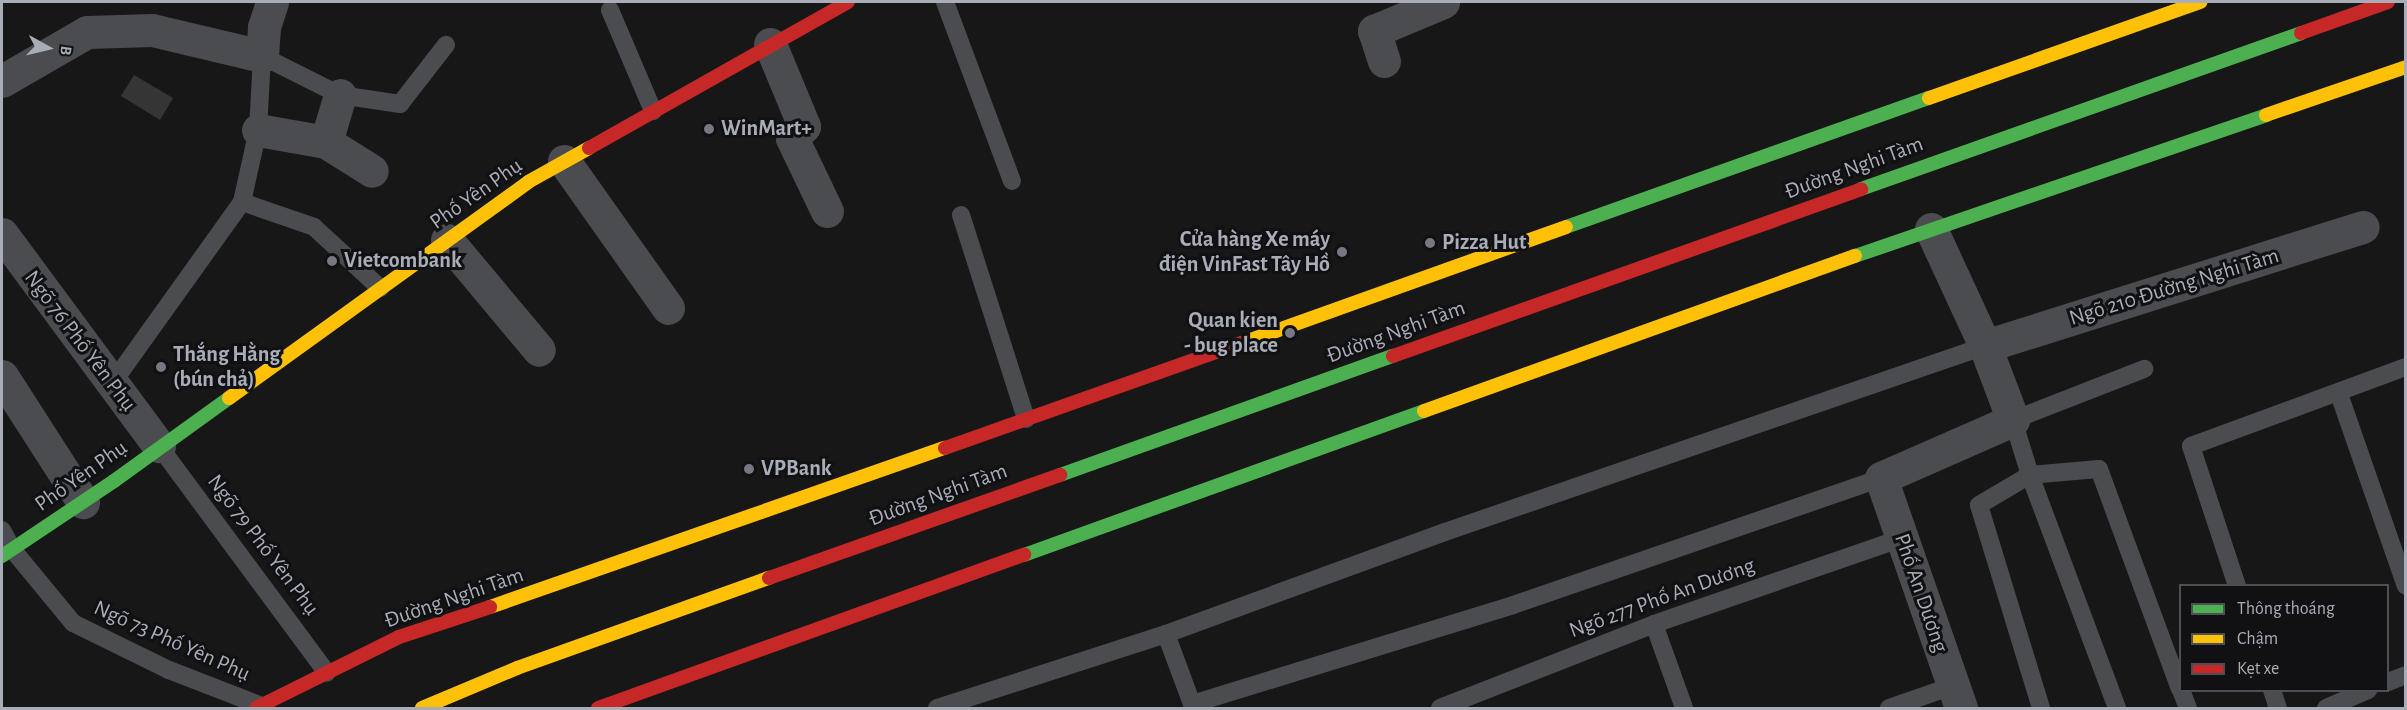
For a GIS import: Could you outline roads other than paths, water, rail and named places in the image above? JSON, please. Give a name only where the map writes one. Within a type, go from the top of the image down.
[{"type":"main road","name":"Phố Yên Phụ","points":[[7,553],[83,502],[528,182],[848,2]]},
{"type":"main road","name":"Đường Nghi Tàm","points":[[259,707],[399,637],[595,572],[1026,419],[1805,140],[2157,9],[2200,2]]},
{"type":"main road","name":"Đường Nghi Tàm","points":[[422,708],[517,669],[1049,477],[2388,2]]},
{"type":"main road","points":[[598,708],[1931,229],[2406,67]]},
{"type":"street","points":[[2,81],[87,32],[152,30],[262,56],[264,27],[272,2]]},
{"type":"street","points":[[1384,61],[1374,31],[1443,2]]},
{"type":"street","points":[[770,44],[804,126],[792,138],[827,211]]},
{"type":"street","points":[[326,142],[340,95]]},
{"type":"street","points":[[258,130],[326,142],[372,171]]},
{"type":"street","points":[[564,160],[668,308]]},
{"type":"street","name":"Ngõ 210 Đường Nghi Tàm","points":[[1985,346],[2363,227]]},
{"type":"street","points":[[1881,478],[2013,420],[1985,346],[1931,229]]},
{"type":"street","name":"Ngõ 76 Phố Yên Phụ","points":[[2,234],[111,385],[159,446]]},
{"type":"street","points":[[447,240],[539,350]]},
{"type":"street","points":[[2,376],[83,502]]},
{"type":"street","name":"Phố An Dương","points":[[1881,478],[1957,697]]},
{"type":"lane","points":[[945,2],[1012,181]]},
{"type":"lane","points":[[610,10],[653,111]]},
{"type":"lane","points":[[111,385],[242,202],[258,130],[262,56],[340,95],[400,104],[446,45]]},
{"type":"lane","points":[[242,202],[314,227],[380,288]]},
{"type":"lane","points":[[961,215],[1026,419]]},
{"type":"lane","points":[[937,708],[1166,634],[1445,532],[1985,346]]},
{"type":"lane","points":[[2237,584],[2191,446],[2406,367]]},
{"type":"lane","points":[[2117,708],[2030,475],[2013,420],[2144,369]]},
{"type":"lane","points":[[2339,393],[2406,586]]},
{"type":"lane","name":"Ngõ 79 Phố Yên Phụ","points":[[159,446],[327,673]]},
{"type":"lane","points":[[2041,708],[1979,505],[2030,475],[2099,470],[2179,685]]},
{"type":"lane","points":[[1166,634],[1184,706],[1513,605],[1881,478]]},
{"type":"lane","name":"Ngõ 73 Phố Yên Phụ","points":[[2,530],[7,553],[73,623],[169,670],[259,707]]},
{"type":"lane","name":"Ngõ 277 Phố An Dương","points":[[1440,708],[1654,624],[1903,538]]},
{"type":"lane","points":[[1654,624],[1684,708]]},
{"type":"lane","points":[[2389,682],[2406,675]]},
{"type":"lane","points":[[2182,692],[2188,708]]},
{"type":"lane","points":[[2273,692],[2278,708]]},
{"type":"lane","points":[[2326,708],[2363,692]]},
{"type":"lane","points":[[1889,708],[1957,697]]},
{"type":"place","name":"WinMart+","points":[[709,129]]},
{"type":"place","name":"Pizza Hut","points":[[1430,243]]},
{"type":"place","name":"Cửa hàng Xe máy điện VinFast Tây Hồ","points":[[1342,252]]},
{"type":"place","name":"Vietcombank","points":[[332,261]]},
{"type":"place","name":"Quan kien - bug place","points":[[1290,333]]},
{"type":"place","name":"Thắng Hằng (bún chả)","points":[[161,367]]},
{"type":"place","name":"VPBank","points":[[749,469]]}]
